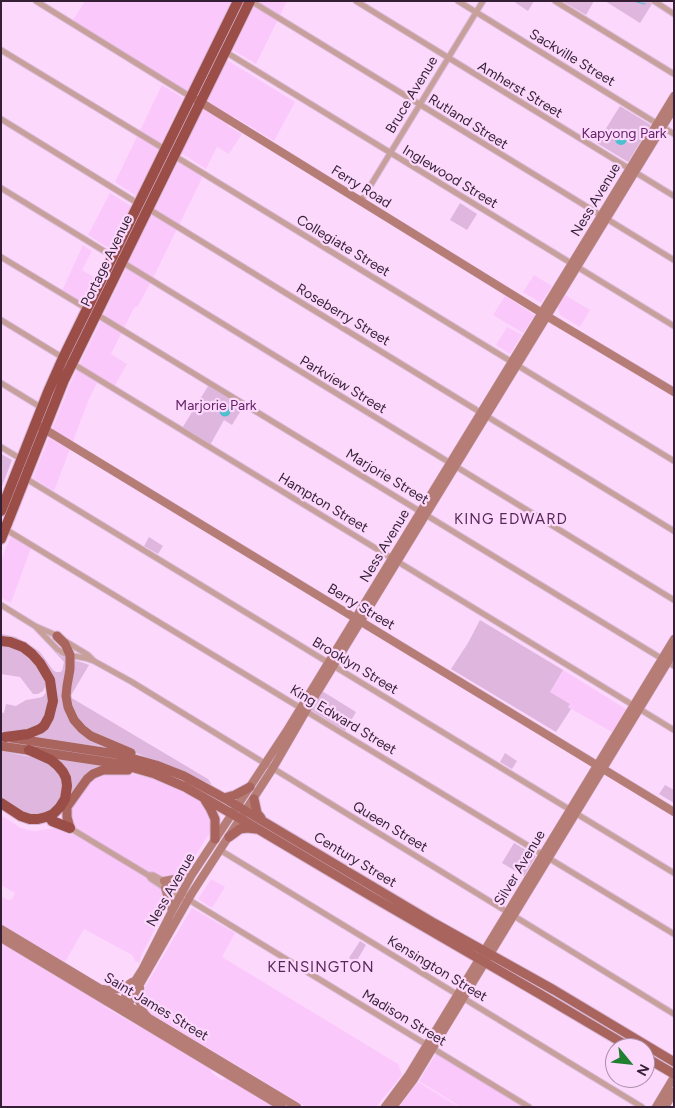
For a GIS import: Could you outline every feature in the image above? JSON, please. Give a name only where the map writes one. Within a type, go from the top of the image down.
[{"type":"highway","name":"Portage Avenue","points":[[220,49],[238,1]]},
{"type":"highway","name":"Portage Avenue","points":[[40,426],[42,408],[92,311],[220,49],[250,1]]},
{"type":"highway","name":"Portage Avenue","points":[[1,511],[26,462],[40,426],[57,397],[67,361]]},
{"type":"highway","name":"Portage Avenue","points":[[1,539],[3,527],[25,478],[26,462]]},
{"type":"highway","points":[[1,641],[23,647],[40,663],[50,680],[53,701],[49,717],[44,726],[28,734],[2,740]]},
{"type":"highway","points":[[1,803],[21,816],[38,819],[53,814],[65,799],[67,786],[63,772],[51,760],[29,750]]},
{"type":"highway","points":[[1,810],[19,822],[42,825],[60,816],[67,807]]},
{"type":"highway","points":[[52,821],[70,828]]},
{"type":"main road","name":"Ness Avenue","points":[[139,981],[172,911],[192,876],[216,840],[239,812],[254,799],[269,766],[660,125],[674,96]]},
{"type":"main road","name":"Ferry Road","points":[[195,99],[674,392]]},
{"type":"main road","name":"Ness Avenue","points":[[660,125],[674,108]]},
{"type":"main road","name":"Ness Avenue","points":[[544,314],[554,305],[574,266]]},
{"type":"main road","points":[[554,305],[555,320]]},
{"type":"main road","name":"Berry Street","points":[[40,426],[674,812]]},
{"type":"main road","points":[[57,636],[65,644],[70,655],[67,700],[76,724],[91,736],[124,750],[146,766]]},
{"type":"main road","name":"Silver Avenue","points":[[668,662],[674,639]]},
{"type":"main road","name":"Silver Avenue","points":[[393,1107],[411,1085],[430,1047],[482,961],[637,707],[674,652]]},
{"type":"main road","name":"Century Street","points":[[2,740],[29,750],[146,766],[204,797],[262,820],[387,896],[580,1005],[674,1062]]},
{"type":"main road","name":"Century Street","points":[[2,740],[94,750],[146,766],[178,773],[224,798],[260,830],[614,1038]]},
{"type":"main road","points":[[70,828],[67,807],[84,782],[96,772],[146,766]]},
{"type":"main road","name":"Ness Avenue","points":[[123,1007],[229,837],[250,787],[269,766]]},
{"type":"main road","points":[[224,798],[250,787]]},
{"type":"main road","points":[[204,797],[215,819],[216,840]]},
{"type":"main road","points":[[254,799],[257,813],[262,820]]},
{"type":"main road","points":[[229,837],[240,829],[260,830]]},
{"type":"main road","points":[[172,911],[164,884],[192,876]]},
{"type":"main road","name":"Saint James Street","points":[[1,929],[97,986],[130,1015],[282,1107]]},
{"type":"main road","name":"Saint James Street","points":[[1,938],[123,1007],[150,1019],[297,1107]]},
{"type":"main road","points":[[97,986],[106,990],[119,989],[139,981],[138,996],[144,1013],[150,1019]]},
{"type":"main road","name":"Silver Avenue","points":[[385,1107],[430,1047]]},
{"type":"main road","points":[[655,1064],[674,1076],[656,1107]]},
{"type":"main road","points":[[665,1107],[674,1092]]},
{"type":"street","name":"Ferry Road","points":[[36,1],[195,99]]},
{"type":"street","name":"Rutland Street","points":[[250,1],[674,260]]},
{"type":"street","name":"Amherst Street","points":[[356,1],[674,196]]},
{"type":"street","name":"Sackville Street","points":[[458,1],[674,134]]},
{"type":"street","name":"Bruce Avenue","points":[[361,201],[483,1]]},
{"type":"street","points":[[555,1],[674,74]]},
{"type":"street","points":[[654,1],[674,14]]},
{"type":"street","name":"Inglewood Street","points":[[220,49],[674,326]]},
{"type":"street","name":"Collegiate Street","points":[[1,50],[674,461]]},
{"type":"street","name":"Roseberry Street","points":[[1,119],[674,531]]},
{"type":"street","name":"Parkview Street","points":[[1,188],[674,600]]},
{"type":"street","name":"Marjorie Street","points":[[1,257],[668,662]]},
{"type":"street","name":"Hampton Street","points":[[1,320],[674,730]]},
{"type":"street","points":[[1,383],[42,408]]},
{"type":"street","points":[[1,447],[26,462]]},
{"type":"street","name":"Brooklyn Street","points":[[25,478],[674,873]]},
{"type":"street","name":"King Edward Street","points":[[3,527],[674,934]]},
{"type":"street","name":"Queen Street","points":[[1,605],[35,626],[57,636],[88,655],[94,661]]},
{"type":"street","name":"Queen Street","points":[[35,626],[60,651],[94,661],[132,682],[674,1014]]},
{"type":"street","name":"Madison Street","points":[[70,828],[528,1107]]},
{"type":"street","name":"Kensington Street","points":[[220,850],[642,1107]]},
{"type":"shaded area","points":[[85,1],[238,1],[191,97],[71,23]]},
{"type":"shaded area","points":[[257,1],[287,1],[256,64],[233,50]]},
{"type":"shaded area","points":[[227,60],[295,102],[274,141],[233,116],[228,126],[242,134],[229,154],[217,147],[206,169],[181,153]]},
{"type":"shaded area","points":[[162,85],[183,98],[136,196],[115,182]]},
{"type":"shaded area","points":[[178,158],[204,174],[152,280],[138,306],[134,308],[111,354],[127,364],[114,387],[99,379],[89,399],[54,491],[33,478],[70,384],[177,164]]},
{"type":"shaded area","points":[[110,193],[131,206],[110,249],[88,235]]},
{"type":"shaded area","points":[[83,245],[92,251],[82,270],[94,277],[81,305],[61,293]]},
{"type":"shaded area","points":[[534,275],[552,286],[541,303],[523,292]]},
{"type":"shaded area","points":[[565,295],[590,310],[580,327],[560,315],[558,307]]},
{"type":"shaded area","points":[[505,296],[535,315],[523,333],[493,315]]},
{"type":"shaded area","points":[[507,327],[522,335],[510,354],[496,345]]},
{"type":"shaded area","points":[[11,536],[31,548],[11,603],[1,598],[1,560]]},
{"type":"shaded area","points":[[563,670],[626,709],[612,732],[568,707],[570,704],[550,692]]},
{"type":"shaded area","points":[[126,773],[148,777],[167,784],[202,803],[212,818],[209,819],[211,823],[209,834],[188,867],[182,873],[176,875],[177,888],[171,899],[165,901],[164,912],[139,963],[135,961],[132,955],[84,929],[65,962],[1,924],[1,896],[8,900],[12,899],[15,893],[1,885],[1,815],[19,827],[28,830],[63,828],[78,797],[88,783],[98,775]]},
{"type":"shaded area","points":[[211,879],[225,887],[212,908],[198,899]]},
{"type":"shaded area","points":[[192,908],[235,933],[222,957],[398,1064],[402,1075],[376,1107],[306,1107],[147,1010],[142,996],[143,990]]},
{"type":"shaded area","points":[[1,942],[106,1005],[105,1007],[211,1068],[212,1073],[222,1080],[227,1078],[275,1107],[1,1107]]},
{"type":"shaded area","points":[[437,1052],[527,1107],[461,1107],[419,1081]]},
{"type":"shaded area","points":[[418,1082],[459,1107],[399,1107]]},
{"type":"green space","points":[[513,1],[534,1],[528,11]]},
{"type":"green space","points":[[562,1],[594,1],[586,15]]},
{"type":"green space","points":[[605,1],[649,1],[652,4],[640,23]]},
{"type":"green space","name":"Kapyong Park","points":[[620,106],[651,125],[628,162],[597,143]]},
{"type":"green space","points":[[460,203],[477,214],[467,230],[450,220]]},
{"type":"green space","name":"Marjorie Park","points":[[210,383],[245,404],[232,425],[224,420],[209,447],[181,430]]},
{"type":"green space","points":[[1,454],[12,460],[1,489]]},
{"type":"green space","points":[[149,537],[163,546],[158,554],[144,546]]},
{"type":"green space","points":[[480,620],[563,670],[550,692],[570,704],[568,707],[571,709],[556,732],[451,669]]},
{"type":"green space","points":[[2,634],[16,637],[33,647],[40,652],[56,672],[62,671],[64,662],[53,650],[68,659],[66,708],[103,744],[102,746],[32,737],[52,717],[45,666],[1,639]]},
{"type":"green space","points":[[1,643],[21,649],[45,674],[46,685],[43,691],[33,694],[20,677],[1,674]]},
{"type":"green space","points":[[73,660],[89,665],[70,697],[208,779],[212,785],[175,768],[95,737],[83,728],[69,701]]},
{"type":"green space","points":[[322,691],[356,712],[345,731],[311,710]]},
{"type":"green space","points":[[47,692],[50,694],[43,723],[22,733],[1,731],[1,712],[4,713],[6,704],[16,706],[26,700],[42,697]]},
{"type":"green space","points":[[1,751],[46,760],[59,771],[65,791],[51,813],[27,816],[1,800]]},
{"type":"green space","points":[[505,753],[517,761],[512,769],[500,762]]},
{"type":"green space","points":[[59,759],[109,766],[100,768],[57,815],[32,821],[66,802]]},
{"type":"green space","points":[[665,785],[674,790],[674,803],[659,794]]},
{"type":"green space","points":[[514,843],[536,856],[524,876],[502,863]]},
{"type":"green space","points":[[360,941],[366,945],[356,962],[349,958]]},
{"type":"water","points":[[621,133],[627,139],[621,145],[615,139]]},
{"type":"water","points":[[225,405],[231,411],[225,417],[219,411]]},
{"type":"waterway","points":[[633,1],[645,4]]},
{"type":"district","name":"KING EDWARD","points":[[511,520]]},
{"type":"district","name":"KENSINGTON","points":[[321,968]]}]
